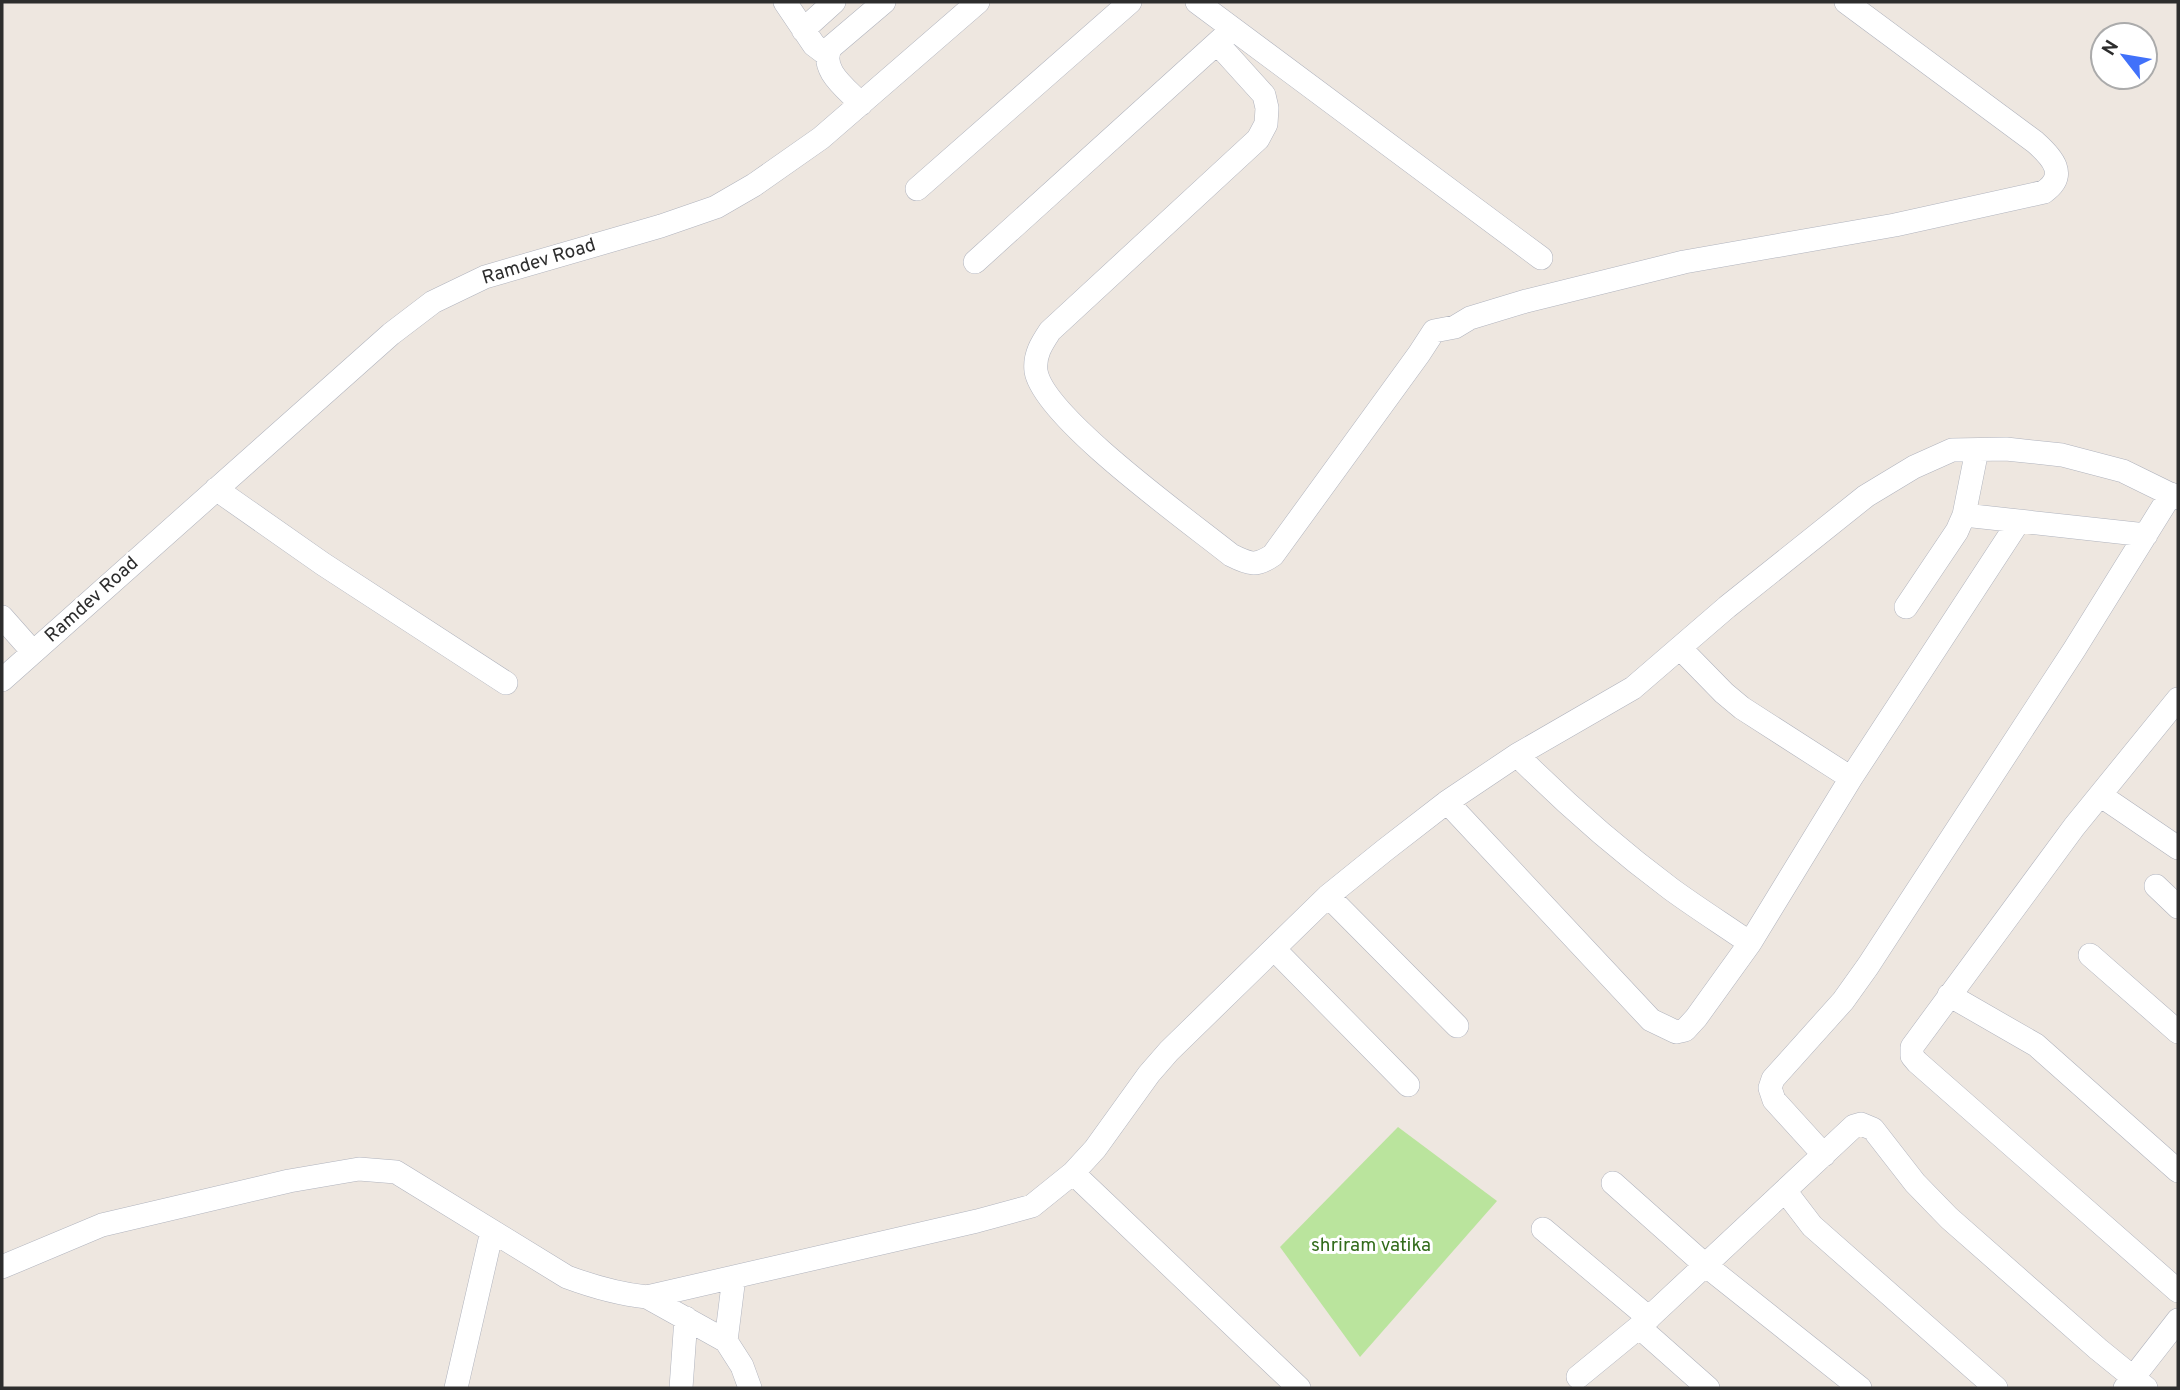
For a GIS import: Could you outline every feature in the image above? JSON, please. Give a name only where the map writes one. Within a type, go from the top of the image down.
[{"type":"street","points":[[785,2],[844,86],[861,104]]},
{"type":"street","points":[[803,30],[834,2]]},
{"type":"street","points":[[828,61],[831,47],[884,2]]},
{"type":"street","name":"Ramdev Road","points":[[2,680],[391,334],[433,302],[485,277],[661,226],[716,207],[754,185],[821,138],[978,2]]},
{"type":"street","points":[[917,189],[1130,2]]},
{"type":"street","points":[[1197,2],[1225,36],[1264,95],[1266,124],[1258,139],[1050,331],[1035,359],[1036,373],[1055,406],[1096,447],[1231,555],[1255,564],[1273,555],[1434,331],[1455,327],[1471,318],[1526,301],[1684,262],[1895,225],[2044,192],[2052,186],[2057,178],[2056,167],[2047,153],[2035,142],[1846,2]]},
{"type":"street","points":[[1225,36],[1541,258]]},
{"type":"street","points":[[975,262],[1225,36]]},
{"type":"street","points":[[2,1267],[102,1225],[289,1181],[359,1169],[396,1172],[566,1277],[597,1288],[647,1297],[1032,1206],[1073,1173],[1095,1149],[1149,1074],[1169,1051],[1328,896],[1447,802],[1517,755],[1633,688],[1727,607],[1866,496],[1914,467],[1952,450],[2006,449],[2062,455],[2123,471],[2175,496],[2146,535],[1868,966],[1843,1001],[1773,1079],[1770,1088],[1774,1100],[1824,1155]]},
{"type":"street","points":[[1906,607],[1965,515],[1977,450]]},
{"type":"street","points":[[216,489],[323,564],[506,683]]},
{"type":"street","points":[[1965,515],[2146,535]]},
{"type":"street","points":[[1447,802],[1651,1020],[1676,1032],[1685,1030],[1750,943],[1851,778],[2018,521]]},
{"type":"street","points":[[7,623],[33,652]]},
{"type":"street","points":[[1680,648],[1742,708],[1851,778]]},
{"type":"street","points":[[2178,699],[2169,727],[2100,795],[2074,827],[1912,1047],[1912,1056],[1917,1062],[2178,1291]]},
{"type":"street","points":[[1517,755],[1565,803],[1621,849],[1671,889],[1750,943]]},
{"type":"street","points":[[2100,795],[2178,848]]},
{"type":"street","points":[[2156,886],[2178,906]]},
{"type":"street","points":[[1328,896],[1457,1026]]},
{"type":"street","points":[[1274,948],[1408,1086]]},
{"type":"street","points":[[2090,955],[2178,1032]]},
{"type":"street","points":[[1949,995],[2036,1045],[2178,1171]]},
{"type":"street","points":[[1578,1377],[1644,1322],[1854,1126],[1861,1124],[1872,1129],[1915,1183],[1949,1217],[2135,1385],[2178,1320]]},
{"type":"street","points":[[1073,1173],[1299,1388]]},
{"type":"street","points":[[1613,1183],[1704,1265],[1860,1388]]},
{"type":"street","points":[[1786,1192],[1812,1226],[1836,1249],[1996,1388]]},
{"type":"street","points":[[1543,1229],[1644,1322],[1708,1388]]},
{"type":"street","points":[[456,1388],[492,1231]]},
{"type":"street","points":[[726,1341],[734,1277]]},
{"type":"street","points":[[647,1297],[726,1341],[742,1366],[750,1388]]},
{"type":"street","points":[[681,1388],[686,1318]]},
{"type":"green space","name":"shriram vatika","points":[[1398,1127],[1497,1201],[1360,1357],[1280,1247]]}]
